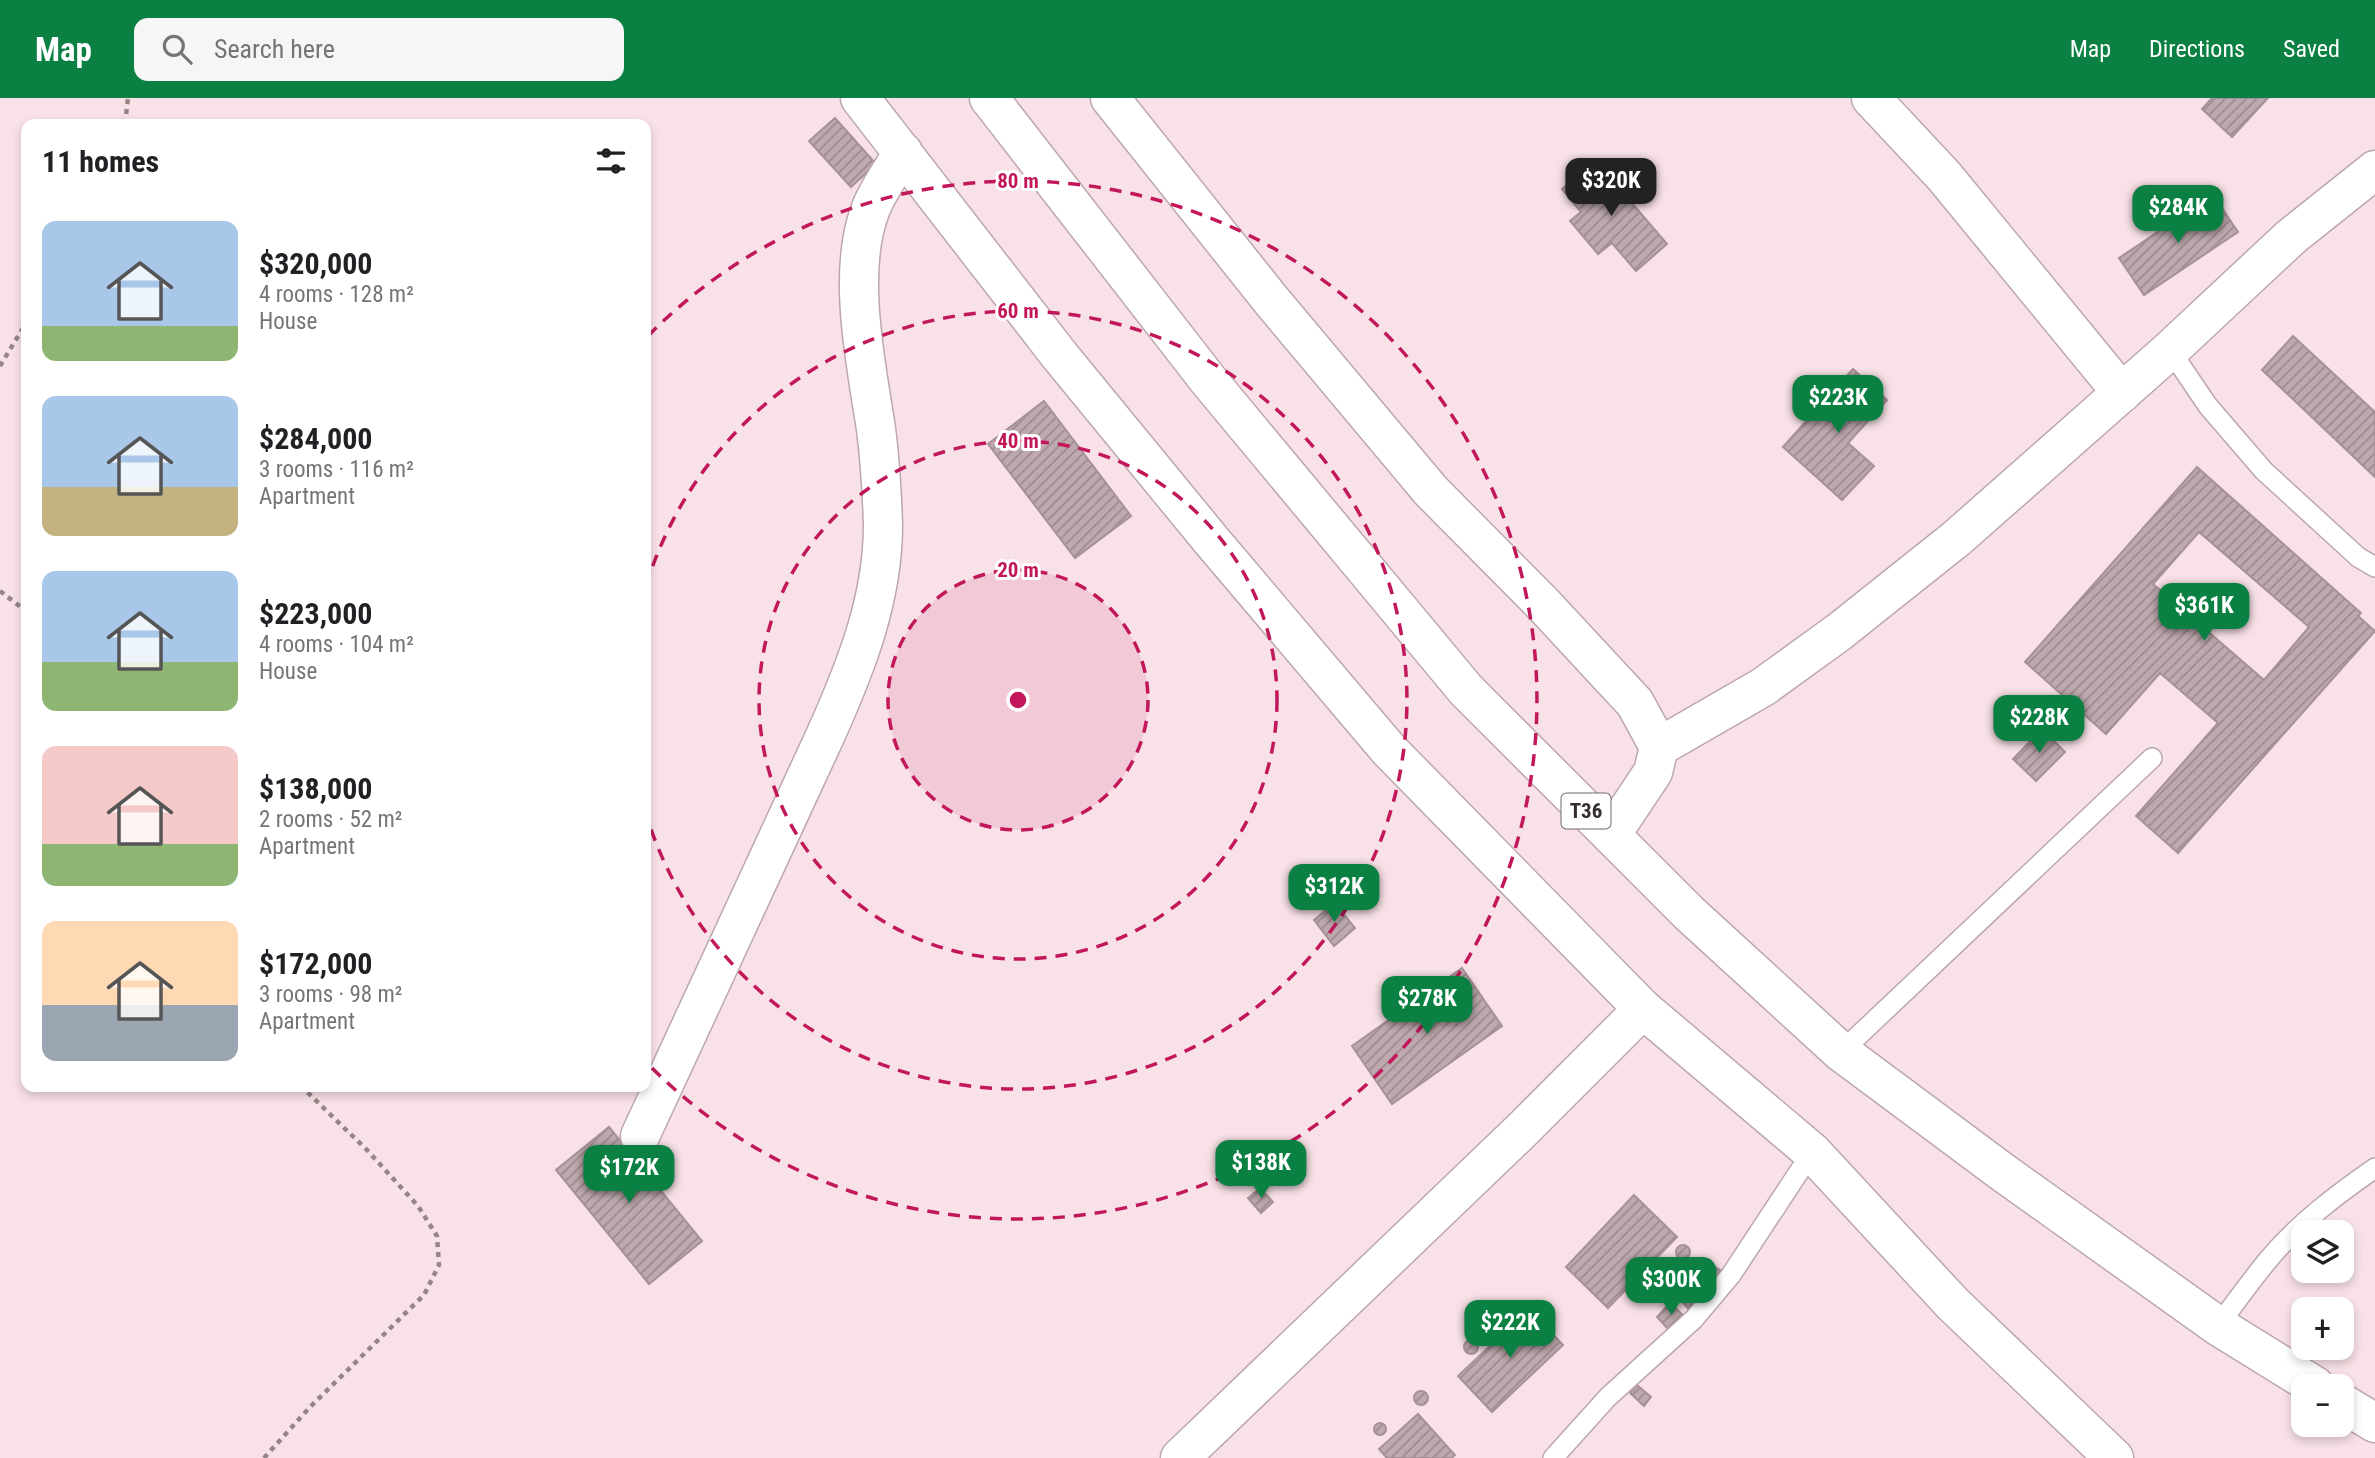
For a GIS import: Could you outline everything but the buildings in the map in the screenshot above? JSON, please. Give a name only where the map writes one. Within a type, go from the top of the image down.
[{"type":"main road","points":[[860,98],[1069,366],[1211,540],[1380,739],[1643,1009],[1812,1152],[1953,1304],[2113,1458]]},
{"type":"main road","name":"T36","points":[[989,98],[1209,381],[1466,690],[1690,914],[1841,1052],[2001,1171],[2218,1326],[2296,1374]]},
{"type":"main road","points":[[1110,98],[1271,300],[1431,491],[1544,605],[1635,703],[1658,747],[1653,772],[1611,835]]},
{"type":"main road","points":[[1871,98],[1944,176],[2122,393]]},
{"type":"main road","points":[[640,1136],[856,667],[875,605],[883,526],[876,433],[859,319],[861,250],[871,208],[903,152]]},
{"type":"main road","points":[[1658,747],[1763,687],[1839,632],[1957,538],[2170,350],[2291,237],[2375,170]]},
{"type":"main road","points":[[1180,1458],[1522,1130],[1643,1009]]},
{"type":"main road","points":[[2354,1410],[2375,1423]]},
{"type":"lane","points":[[2170,350],[2208,406],[2264,471],[2358,557],[2375,568]]},
{"type":"lane","points":[[1841,1052],[2151,758]]},
{"type":"lane","points":[[1553,1458],[1608,1396],[1694,1319],[1731,1275],[1812,1152]]},
{"type":"lane","points":[[2218,1326],[2269,1259],[2306,1220],[2375,1168]]},
{"type":"path","points":[[126,119],[128,98]]},
{"type":"path","points":[[0,366],[21,331]]},
{"type":"path","points":[[0,591],[21,607]]},
{"type":"path","points":[[264,1458],[310,1407],[424,1295],[439,1265],[437,1236],[418,1206],[368,1150],[307,1092]]}]
